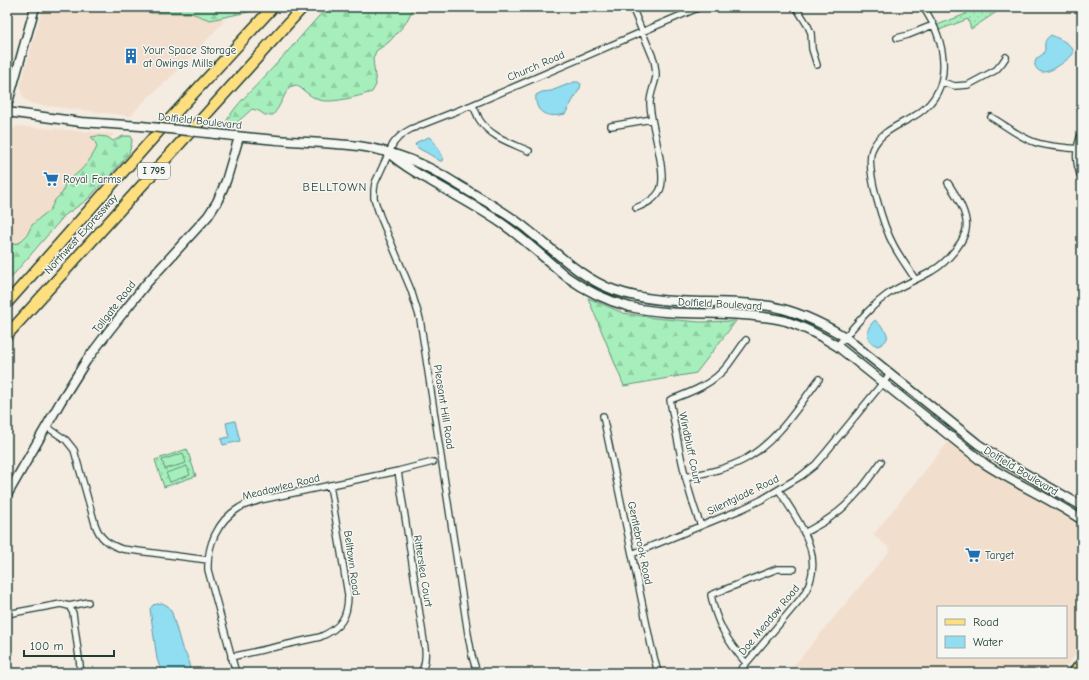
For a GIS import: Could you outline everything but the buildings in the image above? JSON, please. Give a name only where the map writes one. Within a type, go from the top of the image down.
[{"type":"highway","name":"Northwest Expressway","points":[[7,303],[168,122],[273,7]]},
{"type":"highway","name":"Northwest Expressway","points":[[7,335],[303,7]]},
{"type":"main road","points":[[7,106],[35,7]]},
{"type":"main road","name":"Dolfield Boulevard","points":[[7,112],[81,122],[350,145],[389,153],[415,161],[429,167],[491,204],[527,229],[575,268],[600,284],[615,290],[652,300],[771,306],[790,311],[827,326],[845,337],[995,456],[1022,473],[1082,506]]},
{"type":"main road","name":"Tollgate Road","points":[[7,495],[72,383],[108,332],[146,284],[203,222],[214,207],[224,186],[239,136]]},
{"type":"main road","name":"Dolfield Boulevard","points":[[389,153],[399,162],[504,225],[568,277],[581,286],[609,300],[650,311],[749,315],[785,321],[805,328],[837,346],[985,464],[1064,508],[1082,520]]},
{"type":"main road","points":[[1073,673],[1082,662]]},
{"type":"street","points":[[632,7],[656,68],[656,76],[650,102],[662,173],[660,191],[649,202],[636,208]]},
{"type":"street","name":"Church Road","points":[[389,153],[397,138],[411,129],[700,7]]},
{"type":"street","points":[[796,7],[811,33],[812,49],[817,65]]},
{"type":"street","points":[[915,280],[894,246],[888,233],[871,176],[870,160],[873,149],[879,138],[920,112],[929,104],[942,82],[943,62],[941,49],[933,25],[923,7]]},
{"type":"street","points":[[897,38],[933,25]]},
{"type":"street","points":[[942,82],[955,86],[968,85],[996,70],[1006,57]]},
{"type":"street","points":[[472,104],[479,119],[493,134],[529,151]]},
{"type":"street","points":[[991,117],[1027,140],[1035,143],[1077,149]]},
{"type":"street","points":[[611,126],[652,119]]},
{"type":"street","points":[[1082,133],[1077,149],[1077,161],[1082,178]]},
{"type":"street","name":"Pleasant Hill Road","points":[[389,153],[375,183],[374,198],[380,216],[401,264],[420,319],[468,634],[477,673]]},
{"type":"street","points":[[837,346],[869,310],[881,300],[892,292],[932,272],[952,254],[960,244],[967,226],[966,219],[958,200],[948,183]]},
{"type":"street","name":"Windbluff Court","points":[[701,526],[693,507],[685,477],[670,400],[698,389],[718,375],[728,365],[746,340]]},
{"type":"street","name":"Silentglade Road","points":[[632,554],[742,509],[779,490],[801,476],[827,451],[890,374]]},
{"type":"street","points":[[685,477],[719,470],[747,458],[754,453],[780,429],[819,379]]},
{"type":"street","name":"Gentlebrook Road","points":[[603,416],[658,673]]},
{"type":"street","points":[[47,427],[66,440],[74,450],[97,532],[106,542],[122,549],[208,560]]},
{"type":"street","name":"Meadowlea Road","points":[[236,673],[208,570],[208,560],[213,539],[222,522],[239,508],[260,500],[398,471],[433,462]]},
{"type":"street","points":[[804,533],[842,509],[862,489],[881,462]]},
{"type":"street","name":"Ritterslea Court","points":[[398,471],[425,648],[425,664],[421,673]]},
{"type":"street","name":"Belltown Road","points":[[231,657],[320,637],[338,627],[343,620],[348,605],[348,595],[330,485]]},
{"type":"street","name":"Doe Meadow Road","points":[[738,673],[802,597],[810,583],[813,567],[810,546],[779,490]]},
{"type":"street","points":[[746,663],[730,643],[722,629],[713,608],[711,595],[777,569],[794,569]]},
{"type":"street","points":[[7,614],[61,604],[69,606],[88,602]]},
{"type":"street","points":[[69,606],[73,613],[81,673]]},
{"type":"shaded area","points":[[43,7],[204,7],[224,21],[183,66],[141,104],[131,116],[33,104],[24,99],[21,91],[21,84]]},
{"type":"shaded area","points":[[17,126],[114,134],[71,187],[7,255],[7,135],[10,130]]},
{"type":"shaded area","points":[[950,440],[1082,523],[1082,647],[1060,673],[788,673],[891,549],[873,535]]},
{"type":"green space","points":[[141,7],[258,7],[253,11],[210,20],[191,13],[151,13]]},
{"type":"green space","points":[[327,7],[416,7],[413,9],[405,24],[389,42],[376,51],[373,59],[376,85],[372,92],[344,99],[322,101],[311,96],[296,85],[289,87],[273,115],[265,115],[252,109],[234,125],[225,124],[239,104]]},
{"type":"green space","points":[[962,7],[1004,7],[971,29],[968,19],[939,30],[937,25],[966,14]]},
{"type":"green space","points":[[123,136],[131,136],[132,141],[129,154],[87,200],[65,215],[7,282],[7,246],[19,243],[27,235],[32,225],[50,210],[55,200],[63,192],[65,182],[79,171],[91,158],[97,147],[95,141],[91,137],[107,137],[113,141]]},
{"type":"green space","points":[[588,298],[623,313],[654,318],[700,322],[736,321],[696,373],[624,386]]},
{"type":"green space","points":[[187,449],[196,476],[164,487],[155,460]]},
{"type":"green space","points":[[183,453],[186,463],[165,469],[162,460]]},
{"type":"green space","points":[[187,466],[190,475],[170,482],[166,473]]},
{"type":"water","points":[[1051,35],[1069,45],[1072,48],[1073,54],[1055,68],[1042,72],[1035,67],[1035,62],[1037,58],[1043,54],[1046,40]]},
{"type":"water","points":[[574,82],[581,84],[580,88],[565,114],[554,116],[544,114],[540,111],[536,102],[536,95]]},
{"type":"water","points":[[429,137],[434,141],[439,149],[443,158],[442,161],[419,149],[415,145],[417,142]]},
{"type":"water","points":[[875,320],[887,333],[886,340],[878,346],[873,344],[868,338],[869,327]]},
{"type":"water","points":[[235,421],[240,441],[223,445],[221,439],[229,437],[226,423]]},
{"type":"water","points":[[162,603],[168,606],[172,613],[182,648],[187,656],[191,673],[162,673],[157,659],[150,609],[153,605]]},
{"type":"place","name":"Your Space Storage at Owings Mills","points":[[131,56]]},
{"type":"place","name":"Royal Farms","points":[[51,179]]},
{"type":"place","name":"Target","points":[[973,555]]},
{"type":"district","name":"BELLTOWN","points":[[335,187]]}]
